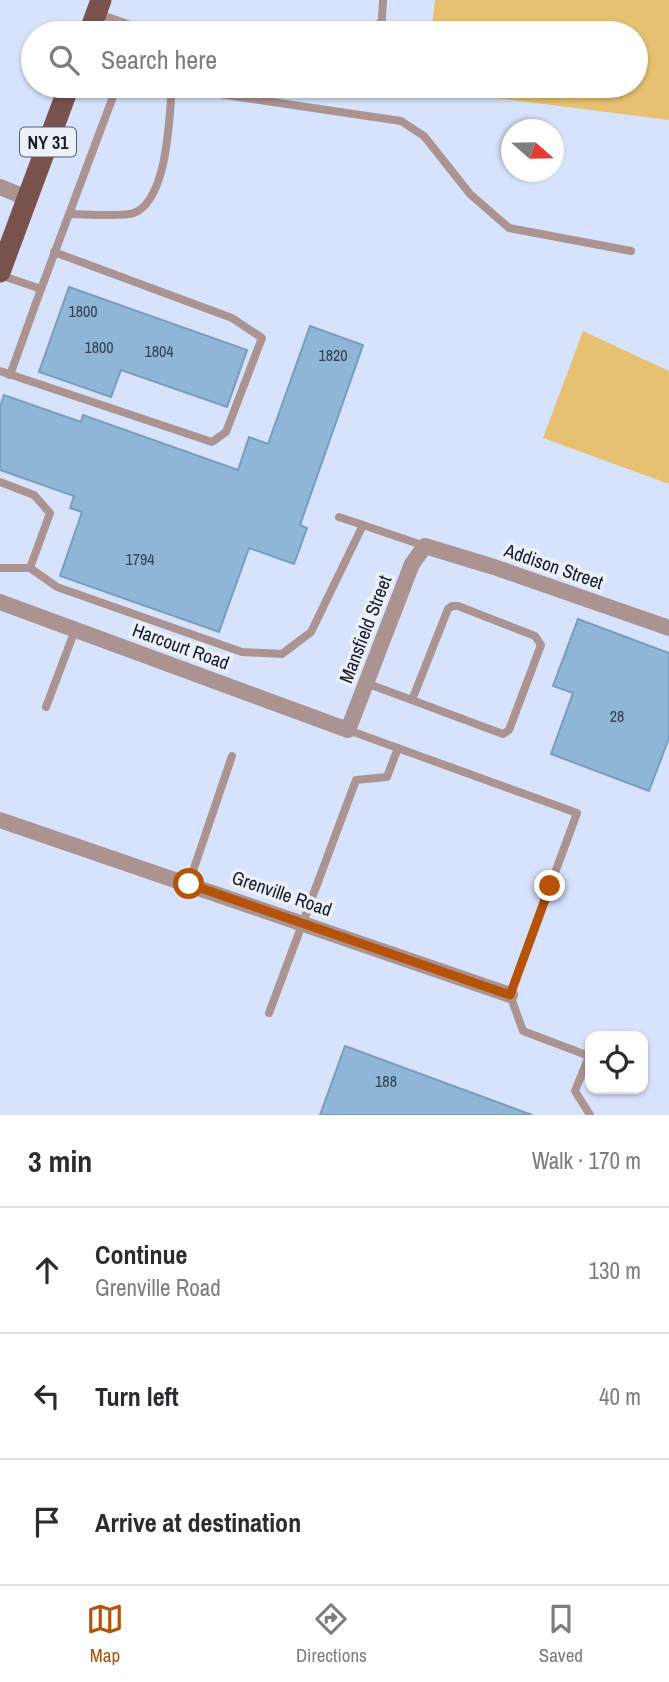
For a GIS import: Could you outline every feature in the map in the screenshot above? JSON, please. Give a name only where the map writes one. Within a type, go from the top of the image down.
[{"type":"main road","name":"NY 31","points":[[0,274],[64,98]]},
{"type":"street","points":[[0,187],[27,198]]},
{"type":"street","name":"Addison Street","points":[[425,546],[483,563],[669,628]]},
{"type":"street","name":"Mansfield Street","points":[[348,730],[412,564],[425,546]]},
{"type":"street","name":"Harcourt Road","points":[[0,602],[348,730]]},
{"type":"street","name":"Grenville Road","points":[[1,824],[189,884],[510,995]]},
{"type":"lane","points":[[381,21],[383,0]]},
{"type":"lane","points":[[99,6],[128,21]]},
{"type":"lane","points":[[10,375],[112,98]]},
{"type":"lane","points":[[69,214],[132,214],[142,208],[156,189],[165,153],[168,98]]},
{"type":"lane","points":[[249,98],[401,121],[424,136],[470,194],[509,228],[631,251]]},
{"type":"lane","points":[[0,371],[212,442],[226,432],[261,338],[232,318],[54,252]]},
{"type":"lane","points":[[0,274],[41,289]]},
{"type":"lane","points":[[0,482],[34,495],[50,513],[30,568]]},
{"type":"lane","points":[[339,517],[425,546]]},
{"type":"lane","points":[[0,568],[30,568],[57,587],[242,652],[282,653],[311,632],[363,525]]},
{"type":"lane","points":[[366,683],[503,734],[509,730],[541,645],[540,641],[535,636],[452,606],[448,609],[412,700]]},
{"type":"lane","points":[[46,707],[75,630]]},
{"type":"lane","points":[[348,730],[577,813],[510,995],[523,1031],[589,1056],[575,1091],[590,1115]]},
{"type":"lane","points":[[269,1013],[356,780],[387,777],[398,748]]},
{"type":"lane","points":[[189,884],[232,756]]},
{"type":"shaded area","points":[[435,0],[669,0],[669,120],[496,98],[648,98],[648,21],[432,21]]},
{"type":"shaded area","points":[[583,331],[669,371],[669,484],[543,438]]},
{"type":"building","points":[[69,287],[247,350],[227,407],[121,370],[111,397],[39,372]]},
{"type":"building","points":[[310,326],[363,345],[300,525],[307,528],[294,564],[249,548],[219,632],[60,576],[82,512],[70,508],[74,496],[0,470],[0,407],[4,395],[81,422],[83,415],[238,470],[249,437],[268,444]]},
{"type":"building","points":[[578,619],[669,653],[669,738],[649,791],[551,754],[573,693],[553,686]]},
{"type":"building","points":[[345,1046],[532,1115],[320,1115]]},
{"type":"route","points":[[189,884],[510,995],[550,886]]}]
